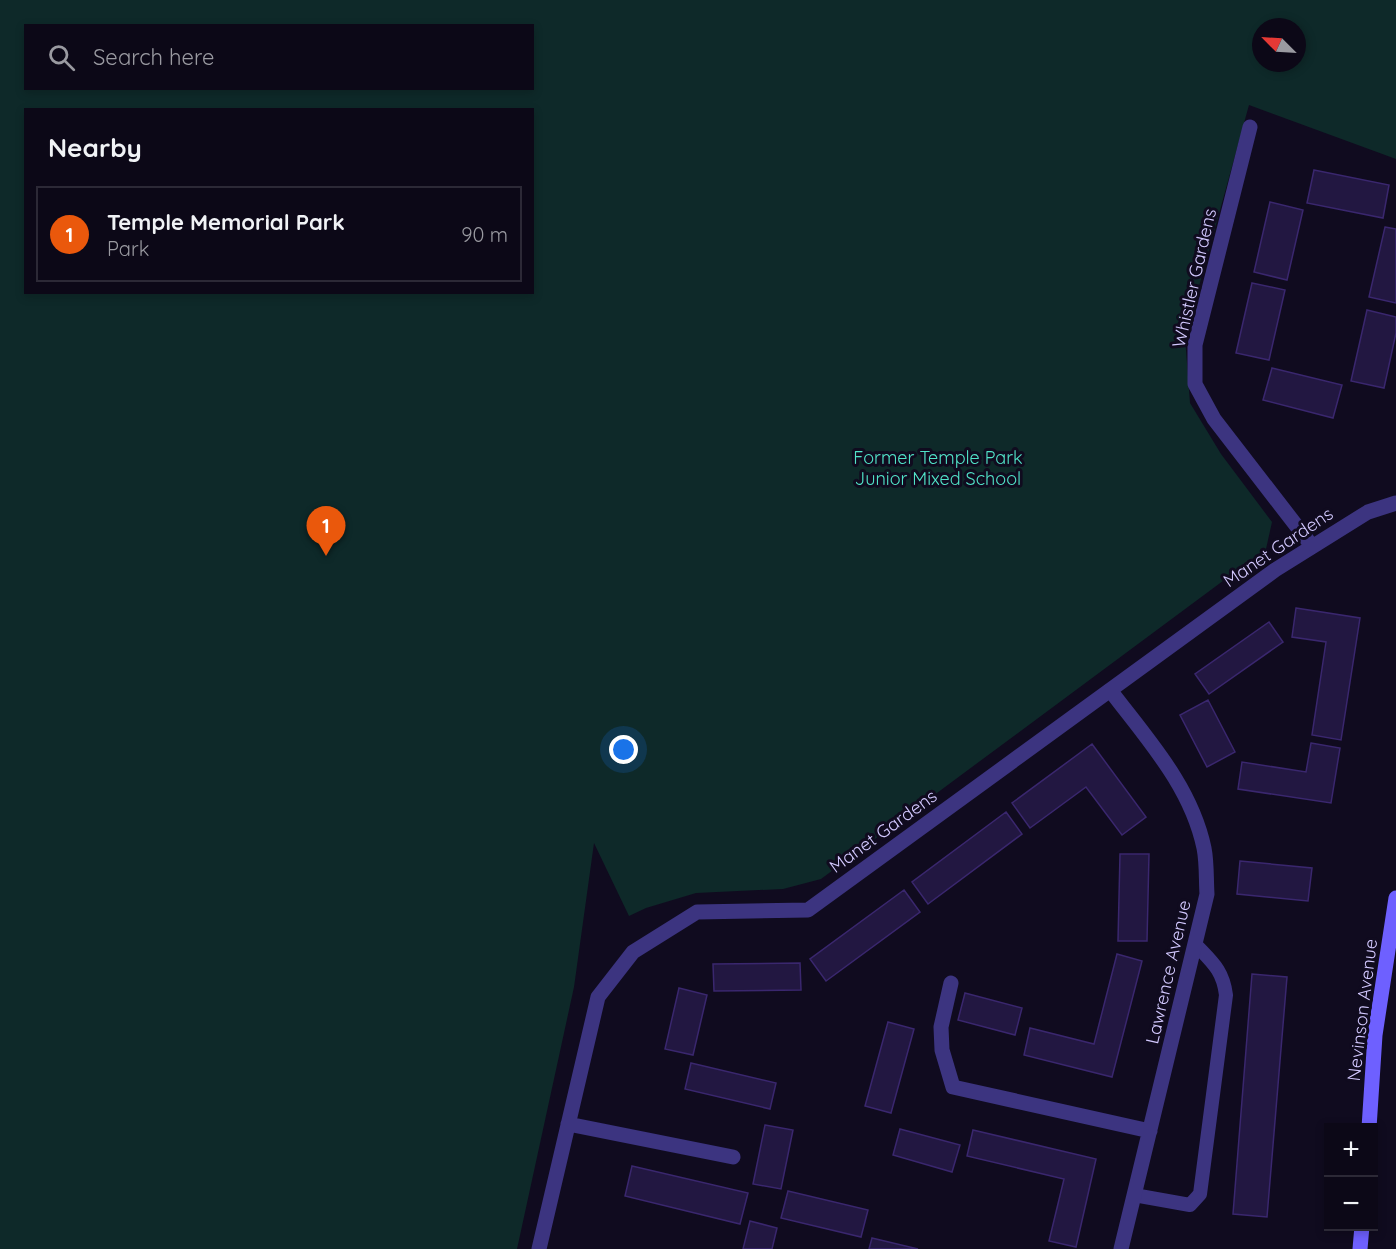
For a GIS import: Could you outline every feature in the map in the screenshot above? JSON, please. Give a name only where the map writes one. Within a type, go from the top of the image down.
[{"type":"street","name":"Whistler Gardens","points":[[1250,127],[1196,345],[1195,384],[1214,419],[1312,546]]},
{"type":"street","name":"Manet Gardens","points":[[539,1249],[597,997],[633,952],[696,912],[808,910],[1275,570],[1368,512],[1396,503]]},
{"type":"street","name":"Lawrence Avenue","points":[[1110,690],[1166,763],[1187,798],[1204,849],[1207,894],[1121,1249]]},
{"type":"street","name":"Nevinson Avenue","points":[[1369,1123],[1376,1035],[1396,898]]},
{"type":"street","points":[[951,983],[941,1027],[942,1050],[953,1087],[1150,1131]]},
{"type":"street","points":[[568,1124],[733,1156]]},
{"type":"street","points":[[1360,1249],[1362,1231]]},
{"type":"lane","points":[[1134,1195],[1190,1205],[1200,1194],[1226,995],[1224,979],[1195,944]]},
{"type":"green space","name":"Former Temple Park Junior Mixed School","points":[[0,0],[1396,0],[1396,159],[1249,105],[1185,337],[1190,403],[1221,454],[1272,522],[1266,549],[821,879],[783,889],[696,893],[646,908],[629,916],[594,843],[574,987],[517,1249],[0,1249]]},
{"type":"building","points":[[1314,170],[1389,185],[1383,218],[1307,203]]},
{"type":"building","points":[[1270,202],[1303,210],[1287,280],[1254,272]]},
{"type":"building","points":[[1385,227],[1396,229],[1396,303],[1369,297]]},
{"type":"building","points":[[1252,283],[1285,290],[1269,360],[1236,353]]},
{"type":"building","points":[[1367,310],[1396,317],[1396,333],[1384,388],[1351,381]]},
{"type":"building","points":[[1272,368],[1342,385],[1333,418],[1263,400]]},
{"type":"building","points":[[1296,608],[1360,618],[1341,740],[1312,735],[1326,642],[1292,637]]},
{"type":"building","points":[[1269,622],[1283,642],[1209,694],[1195,674]]},
{"type":"building","points":[[1208,700],[1235,752],[1207,767],[1180,715]]},
{"type":"building","points":[[1311,743],[1340,748],[1331,803],[1238,789],[1242,762],[1306,772]]},
{"type":"building","points":[[1092,744],[1146,817],[1122,835],[1086,787],[1030,828],[1012,803]]},
{"type":"building","points":[[1006,812],[1022,834],[928,904],[912,882]]},
{"type":"building","points":[[1120,854],[1149,854],[1147,941],[1118,941]]},
{"type":"building","points":[[1240,861],[1312,868],[1308,901],[1237,894]]},
{"type":"building","points":[[904,890],[920,912],[826,981],[810,959]]},
{"type":"building","points":[[1117,954],[1142,961],[1112,1077],[1024,1055],[1030,1028],[1094,1044]]},
{"type":"building","points":[[800,963],[801,990],[714,991],[713,964]]},
{"type":"building","points":[[1252,974],[1287,977],[1267,1217],[1233,1214]]},
{"type":"building","points":[[679,988],[707,995],[693,1055],[665,1049]]},
{"type":"building","points":[[965,993],[1022,1008],[1015,1035],[958,1020]]},
{"type":"building","points":[[888,1022],[914,1029],[891,1113],[865,1106]]},
{"type":"building","points":[[691,1063],[776,1083],[770,1109],[685,1089]]},
{"type":"building","points":[[765,1125],[793,1130],[781,1189],[753,1184]]},
{"type":"building","points":[[900,1129],[960,1145],[952,1172],[893,1155]]},
{"type":"building","points":[[973,1130],[1096,1159],[1076,1247],[1049,1241],[1064,1179],[967,1156]]},
{"type":"building","points":[[632,1166],[748,1193],[740,1224],[625,1196]]},
{"type":"building","points":[[788,1191],[868,1210],[861,1237],[781,1218]]},
{"type":"building","points":[[750,1221],[777,1228],[772,1249],[743,1249]]},
{"type":"building","points":[[872,1238],[918,1249],[869,1249]]},
{"type":"place","name":"Temple Memorial Park","points":[[326,556]]}]
